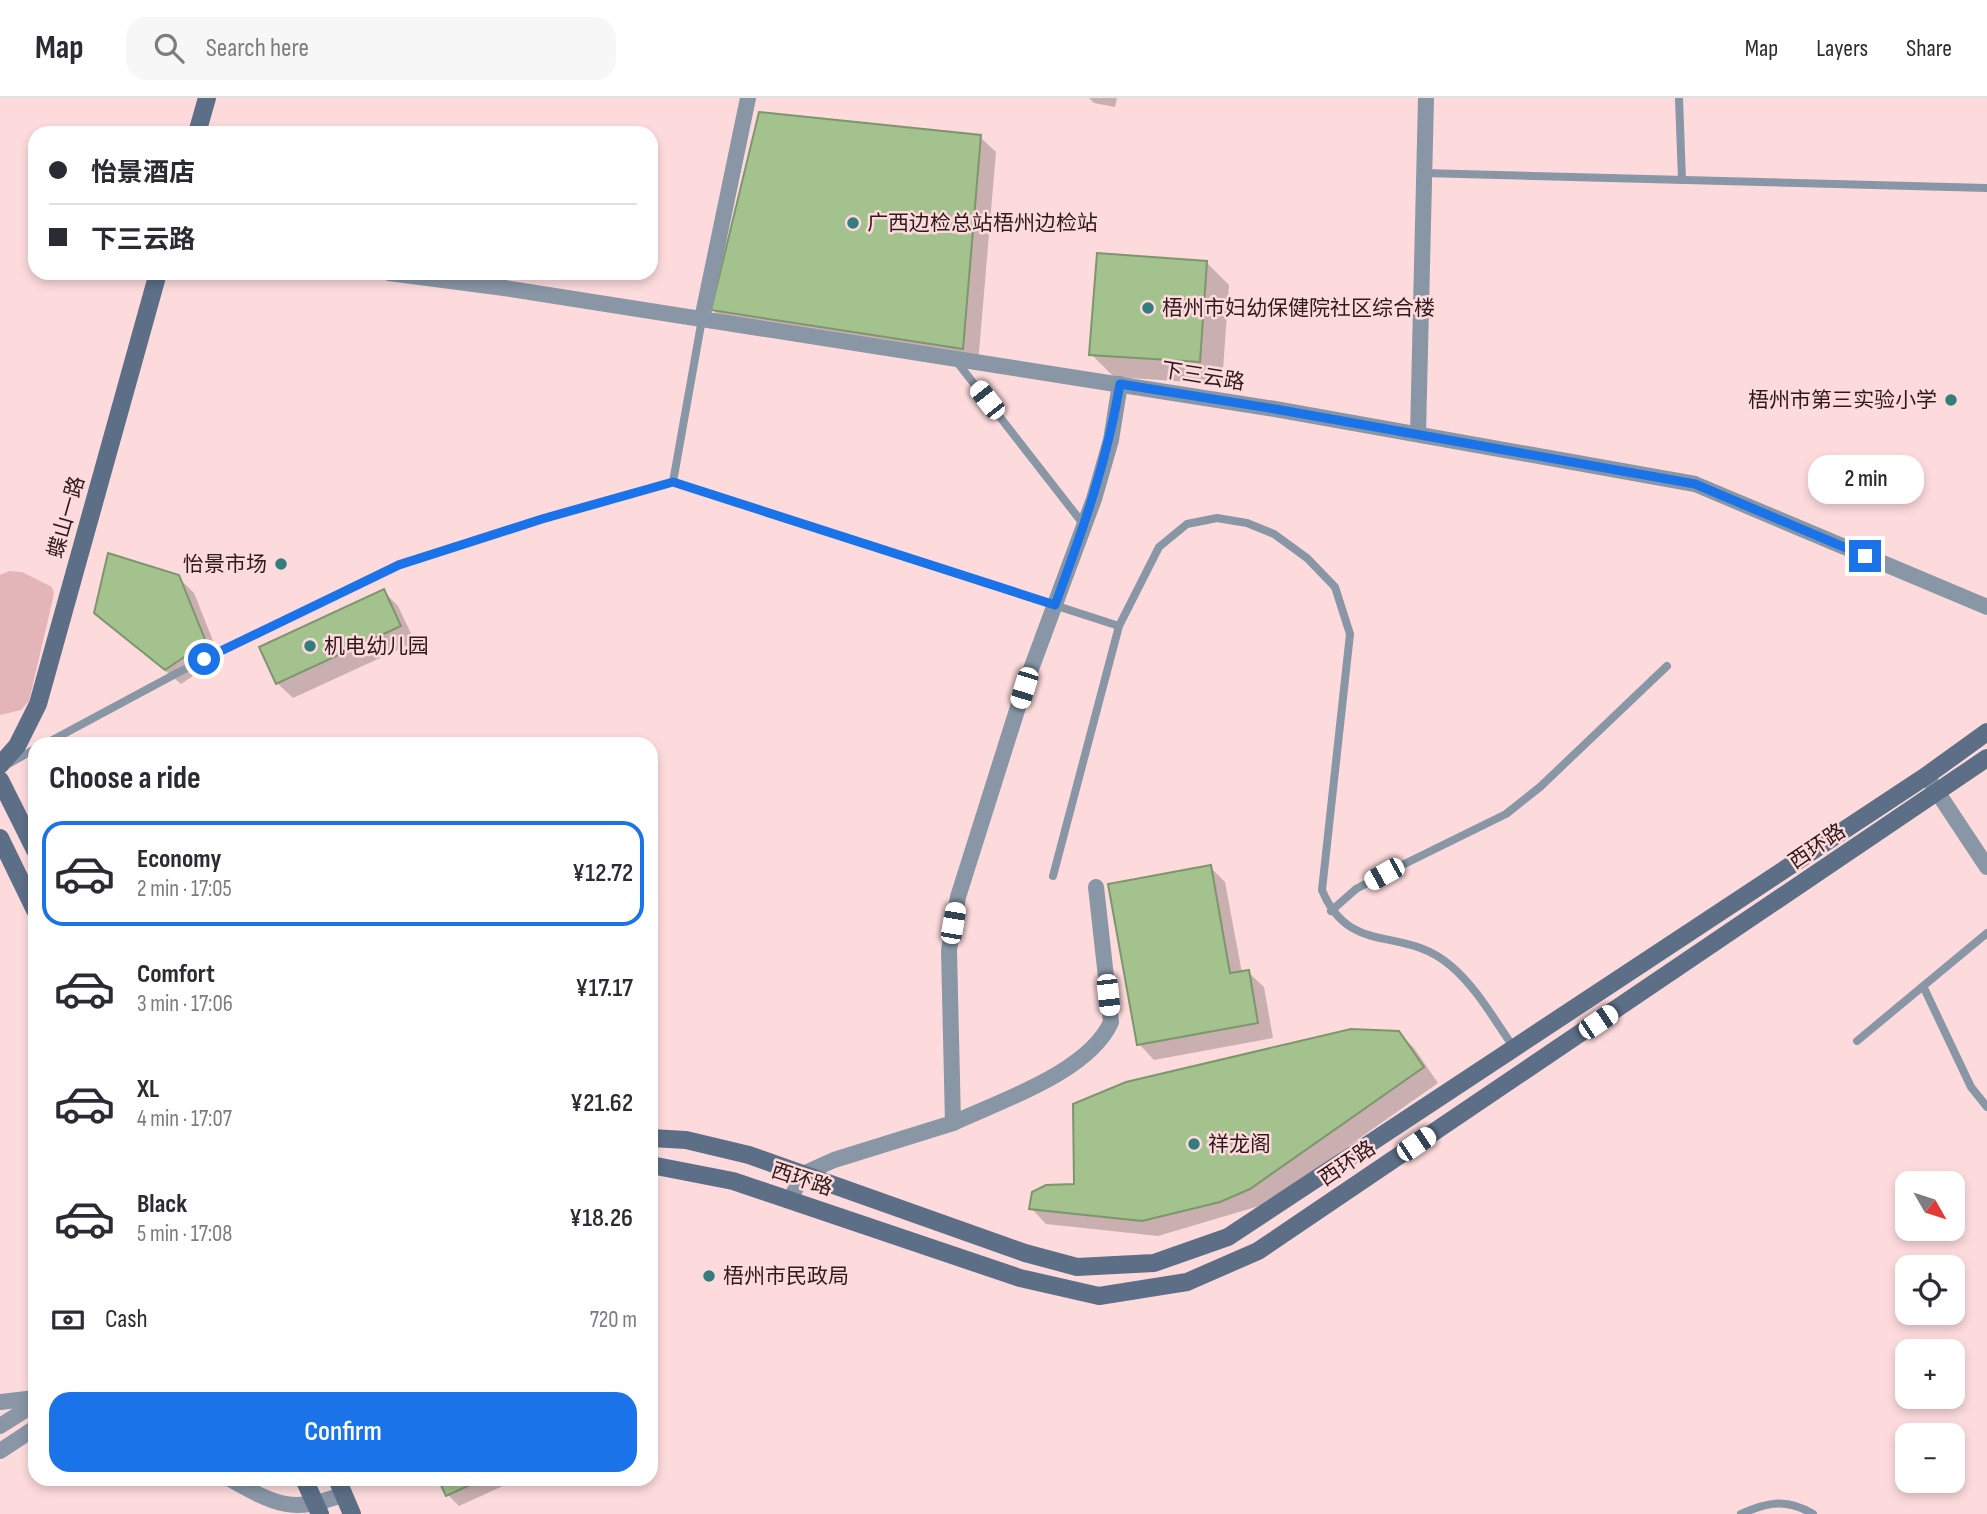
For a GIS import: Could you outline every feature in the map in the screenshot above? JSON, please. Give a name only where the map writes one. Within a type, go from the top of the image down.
[{"type":"main road","points":[[199,126],[207,98]]},
{"type":"main road","name":"蝶山一路","points":[[0,767],[17,746],[38,704],[156,280]]},
{"type":"main road","name":"西环路","points":[[658,1139],[699,1143],[749,1155],[1025,1253],[1077,1267],[1154,1263],[1228,1237],[1926,776],[1987,732]]},
{"type":"main road","name":"西环路","points":[[658,1166],[733,1181],[791,1198],[1020,1278],[1099,1296],[1187,1282],[1258,1251],[1987,758]]},
{"type":"main road","points":[[0,780],[28,836]]},
{"type":"main road","points":[[0,838],[28,896]]},
{"type":"main road","points":[[307,1486],[318,1510]]},
{"type":"main road","points":[[340,1487],[352,1514]]},
{"type":"street","points":[[702,319],[748,98]]},
{"type":"street","points":[[1418,435],[1426,98]]},
{"type":"street","name":"下三云路","points":[[437,280],[1120,384],[1695,484],[1987,607]]},
{"type":"street","points":[[953,1124],[949,950],[958,897],[1024,688],[1084,525],[1111,440],[1120,384]]},
{"type":"street","points":[[1926,776],[1987,867]]},
{"type":"street","points":[[791,1198],[803,1174],[834,1160],[953,1124],[1042,1082],[1073,1063],[1105,1036],[1111,1023],[1096,887]]},
{"type":"street","points":[[0,1402],[28,1399]]},
{"type":"street","points":[[0,1426],[28,1408]]},
{"type":"street","points":[[0,1451],[28,1433]]},
{"type":"street","points":[[243,1486],[266,1499],[291,1507],[318,1510],[340,1487]]},
{"type":"lane","points":[[1679,98],[1682,180]]},
{"type":"lane","points":[[1424,173],[1987,188]]},
{"type":"lane","points":[[673,482],[702,319]]},
{"type":"lane","points":[[954,358],[1084,525]]},
{"type":"lane","points":[[58,737],[216,653],[399,565],[542,519],[673,482],[1119,626]]},
{"type":"lane","points":[[1053,876],[1119,626],[1159,547],[1187,524],[1217,518],[1247,523],[1274,534],[1307,558],[1335,587],[1350,634],[1322,890],[1331,911],[1345,925],[1365,936],[1399,940],[1424,948],[1451,966],[1470,987],[1514,1048]]},
{"type":"lane","points":[[1331,911],[1356,889],[1506,814],[1540,787],[1667,666]]},
{"type":"lane","points":[[0,767],[28,753]]},
{"type":"lane","points":[[1857,1041],[1987,933]]},
{"type":"lane","points":[[1924,988],[1971,1087],[1987,1107]]},
{"type":"lane","points":[[1741,1514],[1781,1501],[1800,1506],[1813,1514]]},
{"type":"shaded area","points":[[9,571],[22,572],[52,587],[54,594],[29,701],[21,710],[0,715],[0,575]]},
{"type":"building","name":"广西边检总站梧州边检站","points":[[759,112],[981,135],[963,349],[711,310]]},
{"type":"building","name":"梧州市妇幼保健院社区综合楼","points":[[1097,253],[1207,261],[1200,362],[1089,355]]},
{"type":"building","points":[[108,553],[179,575],[206,642],[165,670],[94,613]]},
{"type":"building","points":[[384,589],[401,626],[276,684],[259,647]]},
{"type":"building","points":[[1211,865],[1230,973],[1249,970],[1258,1023],[1137,1045],[1108,884]]},
{"type":"building","name":"祥龙阁","points":[[1351,1029],[1399,1031],[1424,1067],[1250,1189],[1220,1202],[1142,1221],[1029,1209],[1032,1192],[1046,1185],[1074,1184],[1073,1104],[1126,1082]]},
{"type":"building","points":[[441,1486],[468,1486],[446,1496]]},
{"type":"place","name":"广西边检总站梧州边检站","points":[[853,223]]},
{"type":"place","name":"梧州市妇幼保健院社区综合楼","points":[[1148,308]]},
{"type":"place","name":"梧州市第三实验小学","points":[[1951,400]]},
{"type":"place","name":"怡景市场","points":[[281,564]]},
{"type":"place","name":"机电幼儿园","points":[[310,646]]},
{"type":"place","name":"祥龙阁","points":[[1194,1144]]},
{"type":"place","name":"梧州市民政局","points":[[709,1276]]},
{"type":"route","points":[[204,659],[399,565],[542,519],[673,482],[1055,605],[1094,499],[1111,440],[1120,384],[1695,484],[1865,556]]}]
